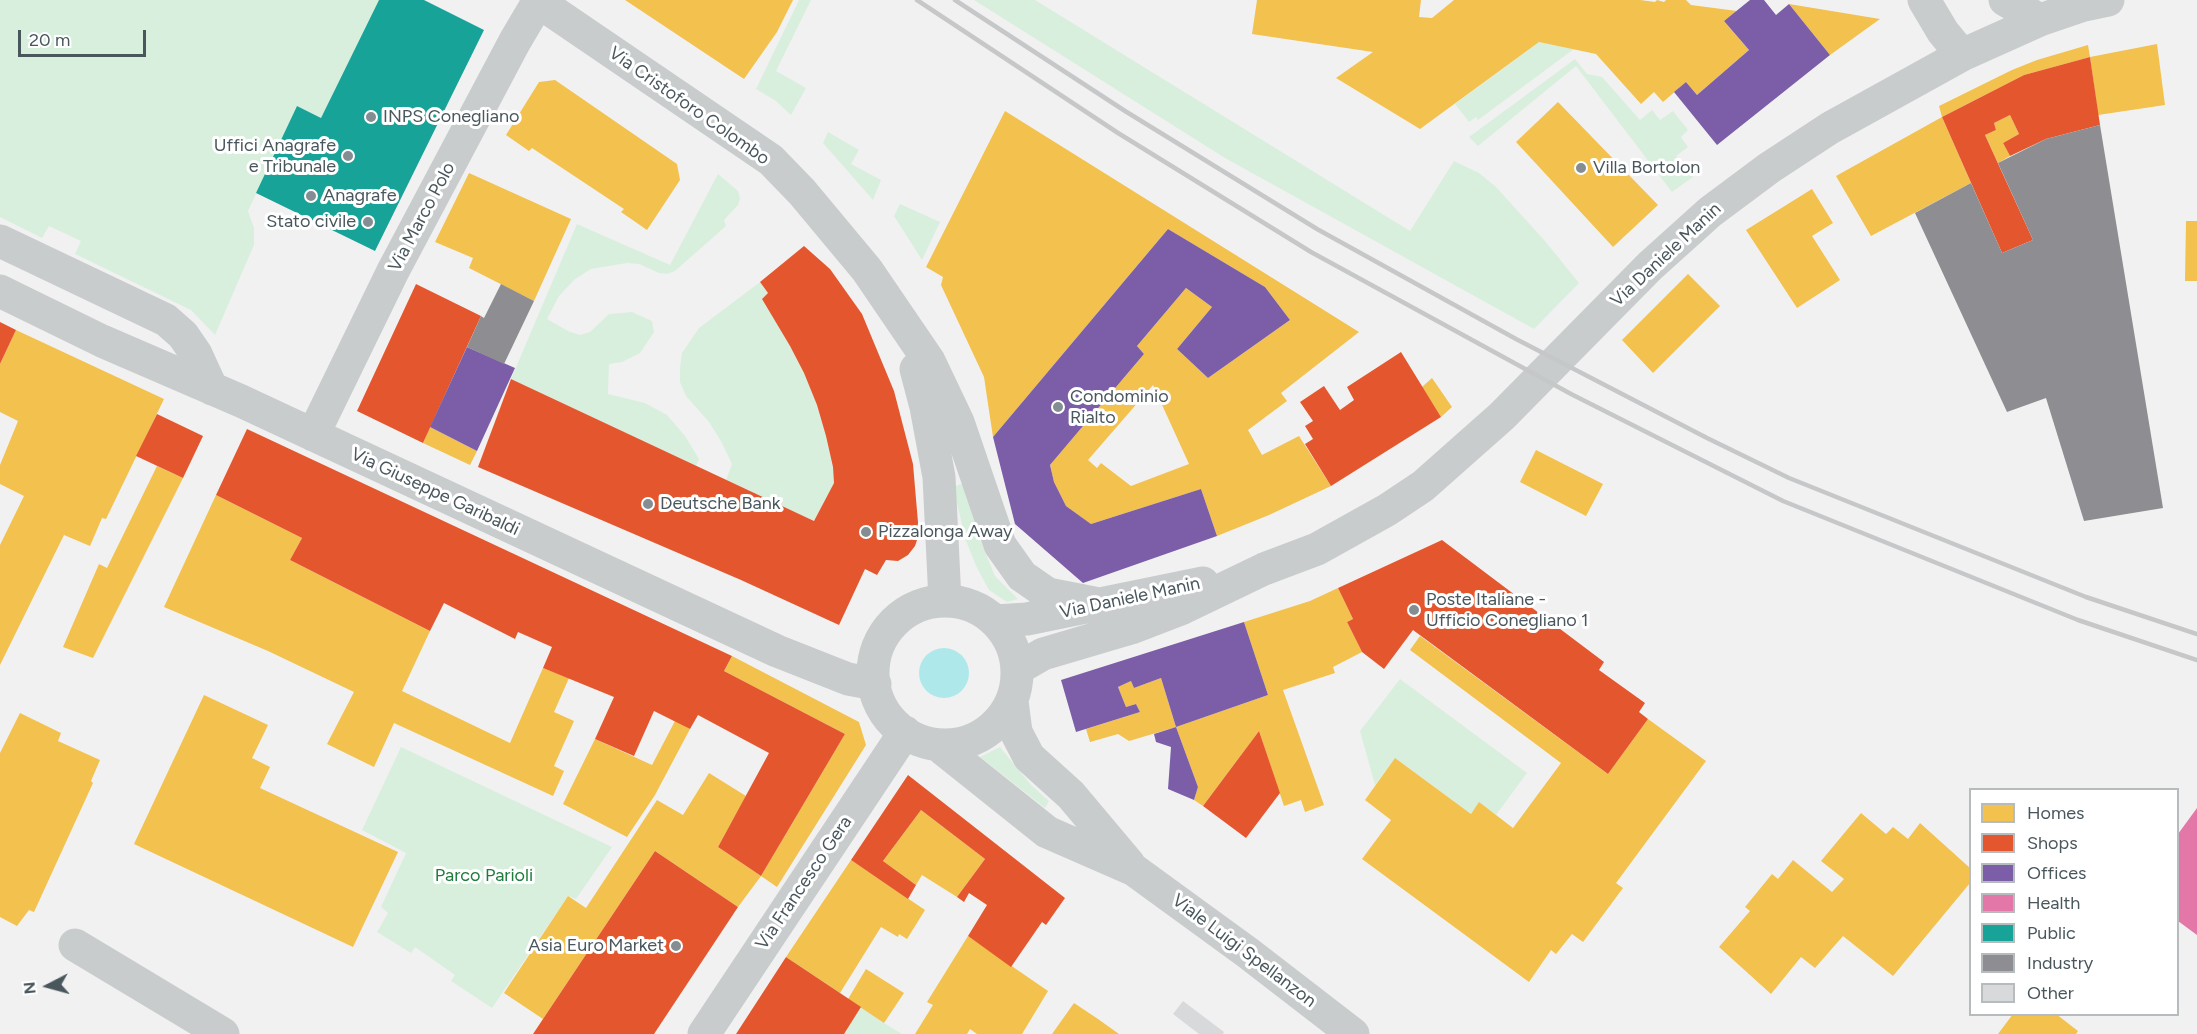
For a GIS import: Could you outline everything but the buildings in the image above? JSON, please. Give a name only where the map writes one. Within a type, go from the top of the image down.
[{"type":"street","points":[[1924,0],[1943,32],[1962,55]]},
{"type":"street","points":[[2005,0],[2040,20]]},
{"type":"street","name":"Via Daniele Manin","points":[[1017,669],[1043,654],[1131,628],[1183,608],[1264,569],[1317,549],[1387,510],[1423,486],[1502,416],[1650,266],[1710,212],[1769,168],[1830,128],[1962,55],[2040,20],[2084,5],[2109,0]]},
{"type":"street","name":"Via Cristoforo Colombo","points":[[537,1],[771,160],[802,192],[867,270],[929,361],[958,422],[1000,545],[1016,568],[1022,576],[1048,594],[1099,604]]},
{"type":"street","name":"Via Marco Polo","points":[[313,435],[393,271],[537,1]]},
{"type":"street","points":[[0,241],[166,321],[183,335],[196,354],[212,389]]},
{"type":"street","name":"Via Giuseppe Garibaldi","points":[[0,291],[102,341],[313,435],[777,651],[848,679],[874,684]]},
{"type":"street","name":"Via Cristoforo Colombo","points":[[894,312],[918,375],[939,477],[945,601]]},
{"type":"street","name":"Via Daniele Manin","points":[[995,621],[1027,619],[1174,590],[1264,569]]},
{"type":"street","points":[[945,601],[972,607],[995,621],[1006,634],[1014,651],[1017,669],[1012,701],[1003,717],[990,730],[974,739],[957,744],[938,745],[921,741],[904,732],[894,723],[885,711],[874,684],[875,657],[887,632],[896,621],[919,606],[945,601]]},
{"type":"street","name":"Viale Luigi Spellanzon","points":[[1012,701],[1016,732],[1029,757],[1071,795],[1134,870]]},
{"type":"street","name":"Via Francesco Gera","points":[[704,1034],[904,732]]},
{"type":"street","name":"Viale Luigi Spellanzon","points":[[938,745],[1047,832],[1134,870],[1248,953],[1353,1034]]},
{"type":"street","points":[[75,945],[223,1034]]},
{"type":"green space","points":[[0,0],[379,0],[321,118],[297,106],[248,211],[254,228],[254,245],[215,335],[191,310],[75,254],[81,241],[49,226],[42,238],[0,217]]},
{"type":"green space","points":[[799,0],[811,0],[776,71],[806,88],[791,115],[776,101],[756,89]]},
{"type":"green space","points":[[974,0],[1035,0],[1410,231],[1454,161],[1479,173],[1496,187],[1579,283],[1534,329],[1225,158]]},
{"type":"green space","points":[[1539,42],[1574,49],[1478,120],[1476,117],[1469,122],[1455,104]]},
{"type":"green space","points":[[1575,59],[1587,74],[1602,77],[1640,120],[1652,110],[1660,120],[1673,111],[1688,130],[1681,137],[1688,147],[1676,156],[1693,177],[1672,192],[1576,66],[1478,146],[1469,137]]},
{"type":"green space","points":[[828,132],[859,150],[851,164],[881,180],[873,200],[823,143]]},
{"type":"green space","points":[[718,174],[738,191],[740,198],[738,205],[724,220],[726,226],[675,271],[667,274],[659,273],[639,264],[627,263],[591,269],[575,279],[559,296],[547,319],[580,335],[590,332],[609,314],[632,312],[652,321],[654,332],[640,353],[622,362],[609,364],[608,394],[645,403],[667,415],[685,436],[699,459],[696,466],[511,379],[577,224],[670,265]]},
{"type":"green space","points":[[900,204],[940,222],[922,260],[894,216]]},
{"type":"green space","points":[[760,282],[768,293],[762,299],[804,373],[826,436],[834,483],[814,521],[726,480],[732,464],[709,422],[686,396],[680,382],[682,353],[699,328]]},
{"type":"green space","points":[[964,483],[978,535],[995,576],[1018,599],[1007,602],[989,590],[977,568],[966,541],[953,487]]},
{"type":"green space","points":[[1400,679],[1527,773],[1496,815],[1479,803],[1471,814],[1395,758],[1375,785],[1360,731]]},
{"type":"green space","name":"Parco Parioli","points":[[401,747],[612,847],[576,899],[568,896],[492,1008],[451,981],[455,975],[415,947],[411,953],[377,932],[388,913],[381,907],[406,853],[362,830]]},
{"type":"green space","points":[[1000,747],[1031,785],[1049,801],[1045,808],[980,757]]},
{"type":"green space","points":[[861,1007],[884,1023],[902,1034],[844,1034]]},
{"type":"water","points":[[944,648],[962,655],[969,673],[962,691],[944,698],[926,691],[919,673],[926,655]]},
{"type":"railway","points":[[917,0],[1118,133],[1311,252],[1571,394],[1783,501],[2078,620],[2197,660]]},
{"type":"railway","points":[[955,0],[1125,111],[1317,229],[1516,339],[1707,438],[1789,478],[2086,597],[2197,634]]},
{"type":"place","name":"INPS Conegliano","points":[[371,117]]},
{"type":"place","name":"Uffici Anagrafe e Tribunale","points":[[348,156]]},
{"type":"place","name":"Villa Bortolon","points":[[1581,168]]},
{"type":"place","name":"Anagrafe","points":[[311,196]]},
{"type":"place","name":"Stato civile","points":[[368,222]]},
{"type":"place","name":"Condominio Rialto","points":[[1058,407]]},
{"type":"place","name":"Deutsche Bank","points":[[648,504]]},
{"type":"place","name":"Pizzalonga Away","points":[[866,532]]},
{"type":"place","name":"Poste Italiane - Ufficio Conegliano 1","points":[[1414,610]]},
{"type":"place","name":"Asia Euro Market","points":[[676,946]]}]
